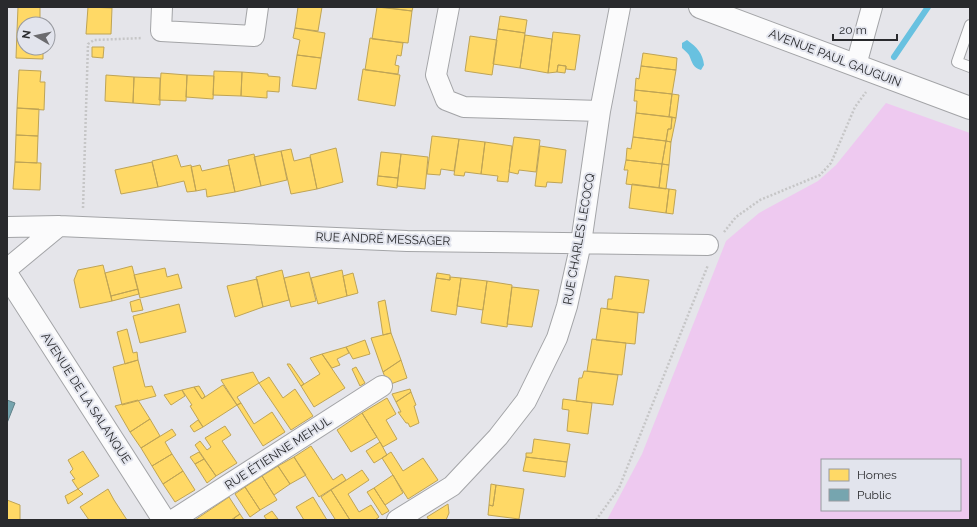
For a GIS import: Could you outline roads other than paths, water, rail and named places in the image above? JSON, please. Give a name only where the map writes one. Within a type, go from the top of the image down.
[{"type":"street","points":[[162,7],[161,31],[254,36],[258,7]]},
{"type":"street","points":[[449,7],[436,75],[446,100],[464,107],[600,111]]},
{"type":"street","name":"RUE CHARLES LECOCQ","points":[[397,520],[452,486],[498,437],[526,400],[557,338],[567,306],[581,243],[600,111],[620,7]]},
{"type":"street","name":"AVENUE PAUL GAUGUIN","points":[[700,7],[970,108]]},
{"type":"street","points":[[856,65],[872,7]]},
{"type":"street","name":"RUE ANDRÉ MESSAGER","points":[[12,223],[82,228],[407,241],[581,243],[714,247]]},
{"type":"street","points":[[7,269],[59,226]]},
{"type":"street","name":"AVENUE DE LA SALANQUE","points":[[7,275],[164,520]]},
{"type":"street","name":"RUE ÉTIENNE MEHUL","points":[[173,520],[382,386]]},
{"type":"lane","points":[[970,25],[957,62],[970,67]]},
{"type":"water","points":[[687,40],[697,48],[701,54],[704,65],[701,70],[694,66],[689,55],[682,48],[682,43]]},
{"type":"waterway","points":[[894,57],[928,7]]}]
